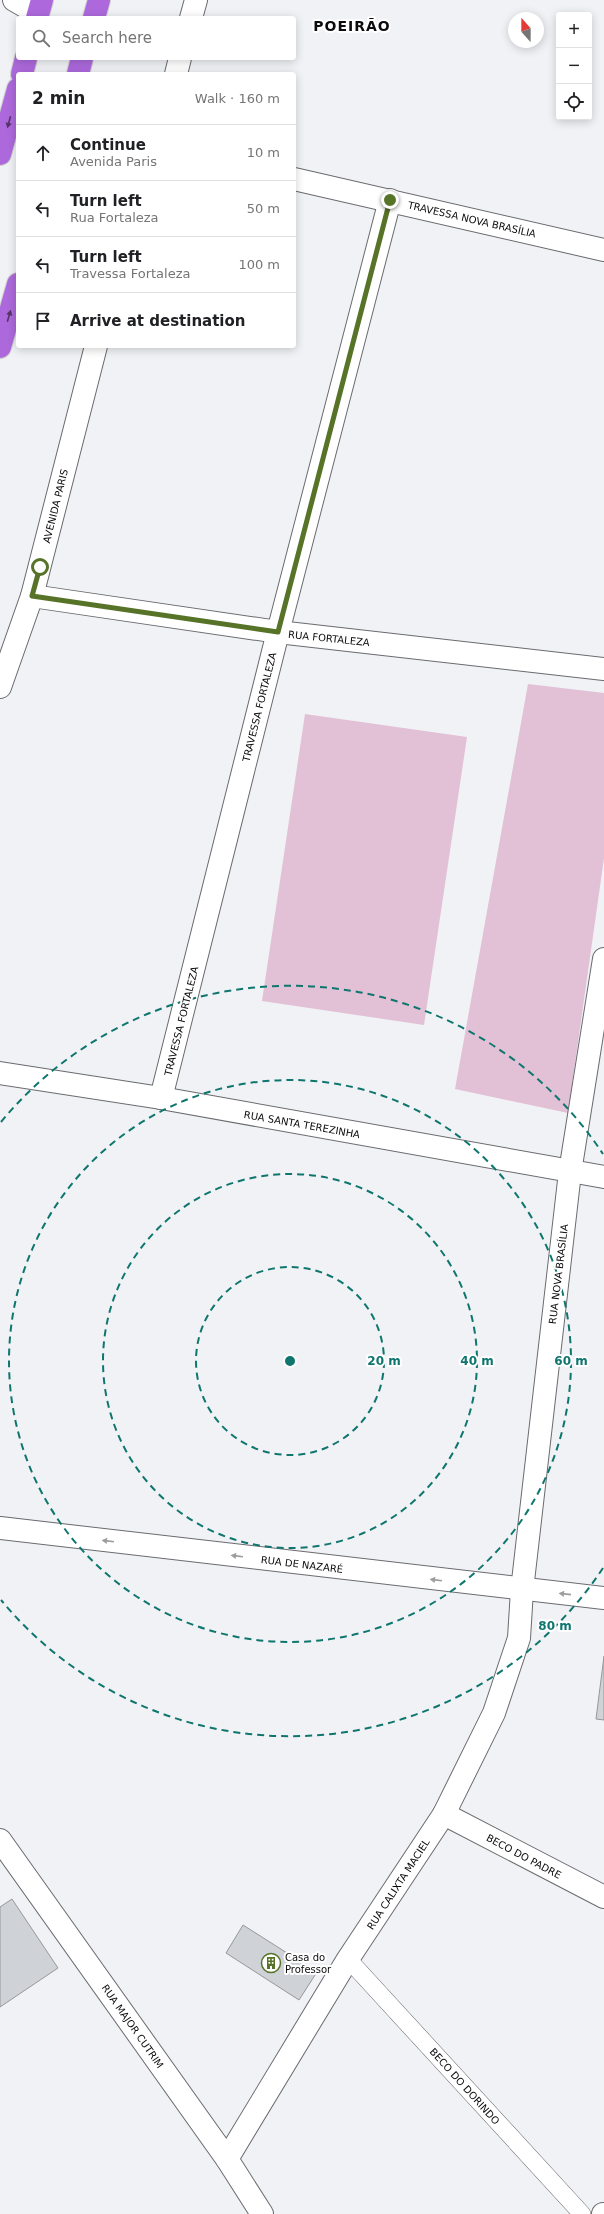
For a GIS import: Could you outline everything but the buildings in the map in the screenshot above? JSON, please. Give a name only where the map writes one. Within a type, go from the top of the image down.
[{"type":"highway","points":[[95,16],[99,0]]},
{"type":"highway","points":[[22,72],[26,60]]},
{"type":"highway","points":[[78,72],[82,60]]},
{"type":"highway","points":[[0,154],[16,95]]},
{"type":"highway","points":[[0,347],[16,291]]},
{"type":"street","points":[[14,0],[39,11]]},
{"type":"street","points":[[192,16],[196,0]]},
{"type":"street","points":[[176,72],[180,60]]},
{"type":"street","name":"TRAVESSA NOVA BRASÍLIA","points":[[296,179],[604,250]]},
{"type":"street","name":"TRAVESSA FORTALEZA","points":[[161,1098],[278,632],[390,200]]},
{"type":"street","name":"AVENIDA PARIS","points":[[0,687],[32,596],[95,348]]},
{"type":"street","name":"RUA FORTALEZA","points":[[32,596],[278,632],[604,669]]},
{"type":"street","name":"RUA NOVA BRASÍLIA","points":[[522,1590],[570,1172],[604,958]]},
{"type":"street","name":"RUA SANTA TEREZINHA","points":[[0,1073],[161,1098],[604,1177]]},
{"type":"street","name":"RUA DE NAZARÉ","points":[[0,1528],[522,1590],[604,1598]]},
{"type":"street","name":"RUA CALIXTA MACIEL","points":[[227,2159],[348,1959],[444,1814],[494,1713],[518,1638],[522,1590]]},
{"type":"street","name":"BECO DO PADRE","points":[[444,1814],[604,1897]]},
{"type":"street","name":"RUA MAJOR CUTRIM","points":[[0,1840],[227,2159],[262,2214]]},
{"type":"lane","name":"BECO DO DORINDO","points":[[348,1959],[582,2214]]},
{"type":"shaded area","points":[[528,684],[604,693],[604,858],[568,1113],[455,1089]]},
{"type":"shaded area","points":[[305,714],[467,737],[424,1025],[262,1001]]},
{"type":"place","name":"Casa do Professor","points":[[271,1963]]},
{"type":"district","name":"POEIRÃO","points":[[352,26]]},
{"type":"route","points":[[40,567],[32,596],[278,632],[390,200]]}]
